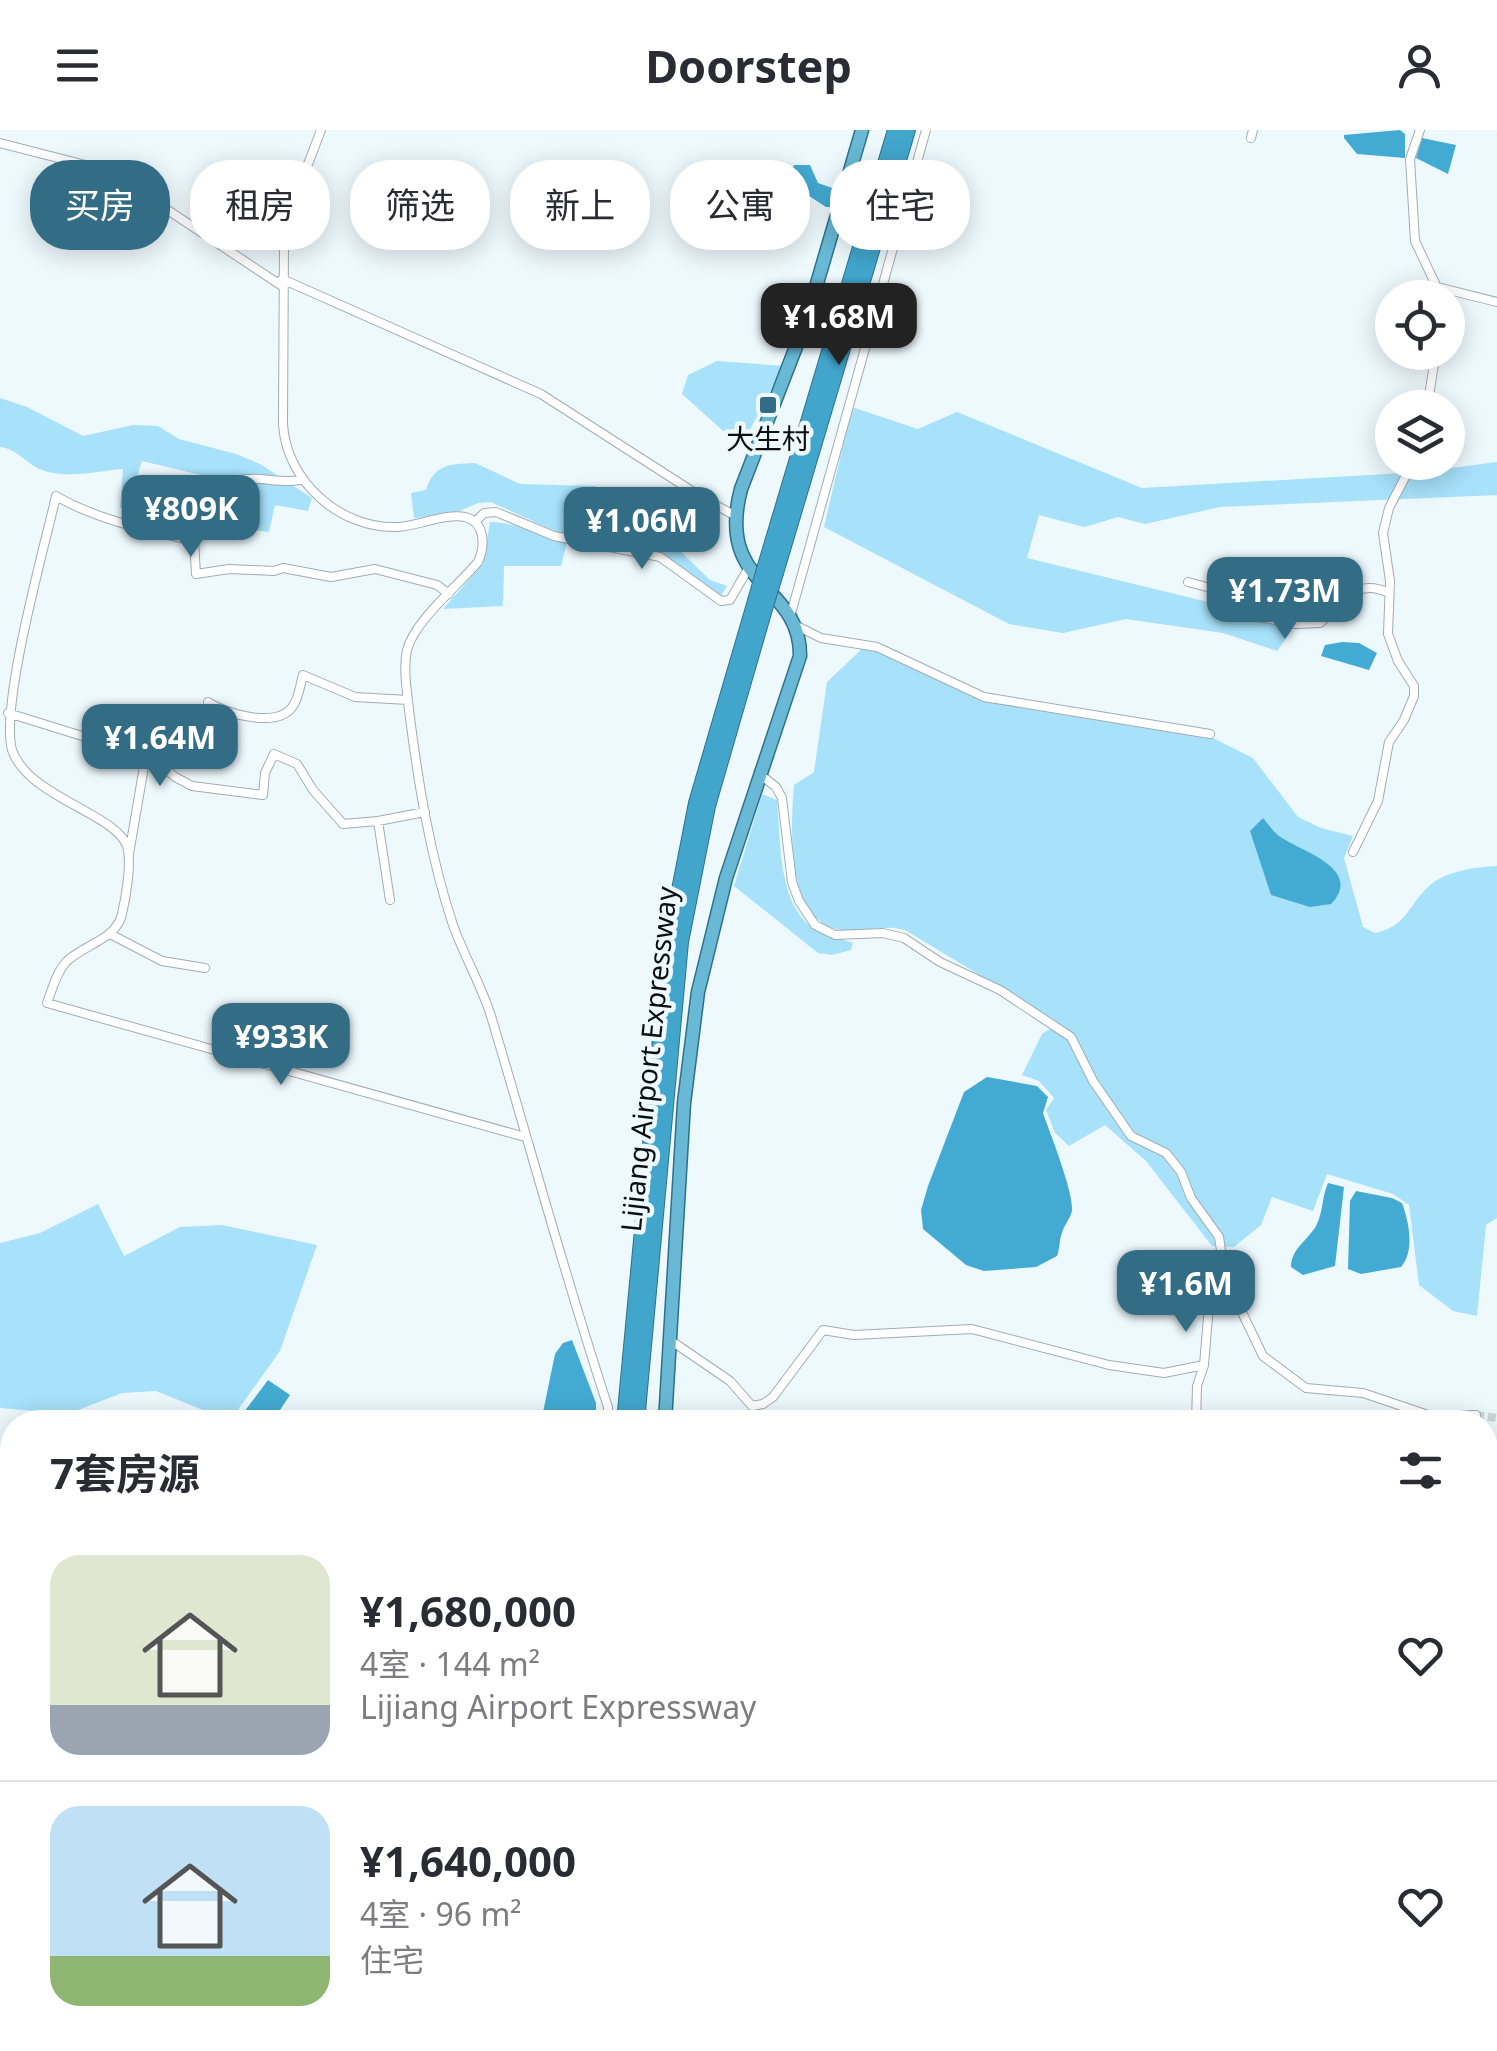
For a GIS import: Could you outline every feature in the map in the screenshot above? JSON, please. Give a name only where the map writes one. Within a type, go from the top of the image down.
[{"type":"highway","points":[[666,1410],[684,1103],[694,1018],[718,908],[799,665],[800,640],[793,621],[748,569],[738,544],[736,516],[742,489],[803,331],[862,130]]},
{"type":"highway","name":"Lijiang Airport Expressway","points":[[771,570],[895,130]]},
{"type":"highway","name":"Lijiang Airport Expressway","points":[[625,1410],[668,941],[693,816],[908,130]]},
{"type":"highway","name":"Lijiang Airport Expressway","points":[[637,1410],[681,942],[708,806],[760,605]]},
{"type":"street","points":[[321,130],[288,218],[282,283],[284,432],[288,457],[300,480],[339,510],[368,524],[394,527],[459,516],[475,522],[483,538],[482,553],[416,631],[408,646],[408,700],[425,812],[454,927],[489,1010],[569,1290],[608,1410]]},
{"type":"street","points":[[926,130],[793,621],[821,638],[877,646],[984,698],[1210,734]]},
{"type":"street","points":[[1420,130],[1410,159],[1414,235],[1434,280]]},
{"type":"street","points":[[0,144],[109,171],[282,283],[541,394],[736,516]]},
{"type":"street","points":[[1465,294],[1497,302]]},
{"type":"street","points":[[300,480],[237,481],[224,522],[198,524],[194,542],[196,574],[283,568],[331,577],[375,569],[436,585],[449,594]]},
{"type":"street","points":[[1353,852],[1378,801],[1389,742],[1414,696],[1414,686],[1398,661],[1388,634],[1390,593],[1383,529],[1403,480]]},
{"type":"street","points":[[128,856],[120,835],[23,770],[10,741],[8,713],[56,496],[124,524],[194,542]]},
{"type":"street","points":[[475,522],[484,513],[496,512],[554,536],[660,556],[722,602],[730,600],[748,569]]},
{"type":"street","points":[[1188,582],[1222,591],[1260,616],[1294,624],[1320,623],[1352,590],[1372,587],[1390,593]]},
{"type":"street","points":[[208,702],[224,712],[278,717],[295,704],[303,675],[355,697],[408,700]]},
{"type":"street","points":[[8,713],[146,755],[192,786],[263,795],[265,774],[274,754],[297,764],[312,790],[343,824],[425,812]]},
{"type":"street","points":[[146,755],[122,915],[110,934],[83,947],[61,968],[47,1003],[525,1137]]},
{"type":"street","points":[[761,774],[782,798],[792,882],[810,919],[835,934],[883,933],[904,938],[940,962],[1000,990],[1071,1037],[1093,1080],[1132,1136],[1166,1153],[1181,1172],[1191,1198],[1219,1237],[1224,1274],[1259,1350],[1306,1388],[1363,1393],[1413,1410]]},
{"type":"street","points":[[378,821],[390,900]]},
{"type":"street","points":[[110,934],[162,962],[205,968]]},
{"type":"street","points":[[1196,1410],[1210,1293],[1214,1282],[1224,1274]]},
{"type":"street","points":[[670,1340],[730,1381],[752,1406],[773,1397],[823,1330],[854,1335],[972,1329],[1114,1366],[1164,1373],[1204,1365]]},
{"type":"shaded area","points":[[1400,130],[1405,134],[1405,158],[1357,154],[1344,138],[1344,135]]},
{"type":"shaded area","points":[[1422,138],[1456,145],[1448,174],[1416,158]]},
{"type":"shaded area","points":[[810,165],[818,183],[830,187],[830,207],[810,197]]},
{"type":"shaded area","points":[[717,361],[783,366],[741,447],[682,394],[688,375]]},
{"type":"shaded area","points":[[0,398],[27,407],[83,436],[133,425],[158,426],[179,439],[236,454],[260,464],[312,498],[308,511],[275,505],[269,532],[230,527],[238,484],[142,461],[127,510],[120,508],[123,469],[51,473],[0,447]]},
{"type":"shaded area","points":[[852,407],[918,429],[957,412],[1142,488],[1375,475],[1375,480],[1465,480],[1465,466],[1497,462],[1497,495],[1220,507],[1145,524],[1118,517],[1084,527],[1039,515],[1027,558],[1208,602],[1292,630],[1277,651],[1223,633],[1126,619],[1063,633],[1009,624],[824,527]]},
{"type":"shaded area","points":[[475,463],[520,484],[595,486],[631,520],[674,545],[710,580],[727,586],[721,596],[715,594],[665,555],[554,531],[491,502],[455,513],[414,518],[411,493],[426,490],[429,481],[444,467]]},
{"type":"shaded area","points":[[490,522],[518,526],[567,542],[561,566],[504,566],[503,606],[443,609],[483,564]]},
{"type":"shaded area","points":[[1359,643],[1377,653],[1369,670],[1321,656],[1325,645]]},
{"type":"shaded area","points":[[865,646],[984,700],[1209,736],[1253,758],[1298,817],[1353,836],[1344,858],[1363,927],[1375,933],[1394,926],[1428,887],[1443,877],[1497,866],[1497,1218],[1486,1225],[1477,1316],[1453,1311],[1419,1285],[1409,1205],[1393,1194],[1327,1174],[1313,1211],[1272,1197],[1261,1225],[1234,1247],[1212,1246],[1146,1161],[1105,1125],[1069,1146],[1055,1133],[1046,1110],[1054,1098],[1039,1081],[1022,1075],[1042,1034],[1059,1023],[905,930],[842,930],[823,923],[810,910],[795,870],[794,785],[814,772],[827,682]]},
{"type":"shaded area","points":[[762,794],[777,800],[783,870],[794,904],[815,929],[853,943],[851,950],[832,955],[818,953],[734,886]]},
{"type":"shaded area","points":[[1263,818],[1279,836],[1335,871],[1340,880],[1339,891],[1331,904],[1310,907],[1271,895],[1250,831]]},
{"type":"shaded area","points":[[987,1077],[1037,1086],[1048,1097],[1043,1113],[1066,1177],[1072,1211],[1057,1256],[1036,1267],[984,1271],[966,1265],[923,1229],[921,1210],[928,1186],[964,1092]]},
{"type":"shaded area","points":[[1328,1183],[1344,1187],[1335,1266],[1303,1275],[1291,1267],[1292,1260],[1317,1224]]},
{"type":"shaded area","points":[[1356,1191],[1402,1203],[1409,1245],[1401,1267],[1361,1274],[1348,1269],[1350,1201]]},
{"type":"shaded area","points":[[98,1204],[124,1256],[180,1227],[222,1225],[317,1245],[280,1351],[238,1410],[203,1410],[156,1391],[122,1393],[78,1410],[0,1408],[0,1243],[40,1233]]},
{"type":"shaded area","points":[[572,1340],[596,1410],[543,1410],[555,1354],[563,1343]]},
{"type":"shaded area","points":[[268,1380],[290,1395],[280,1410],[246,1410]]},
{"type":"place","name":"大生村","points":[[768,405]]}]
